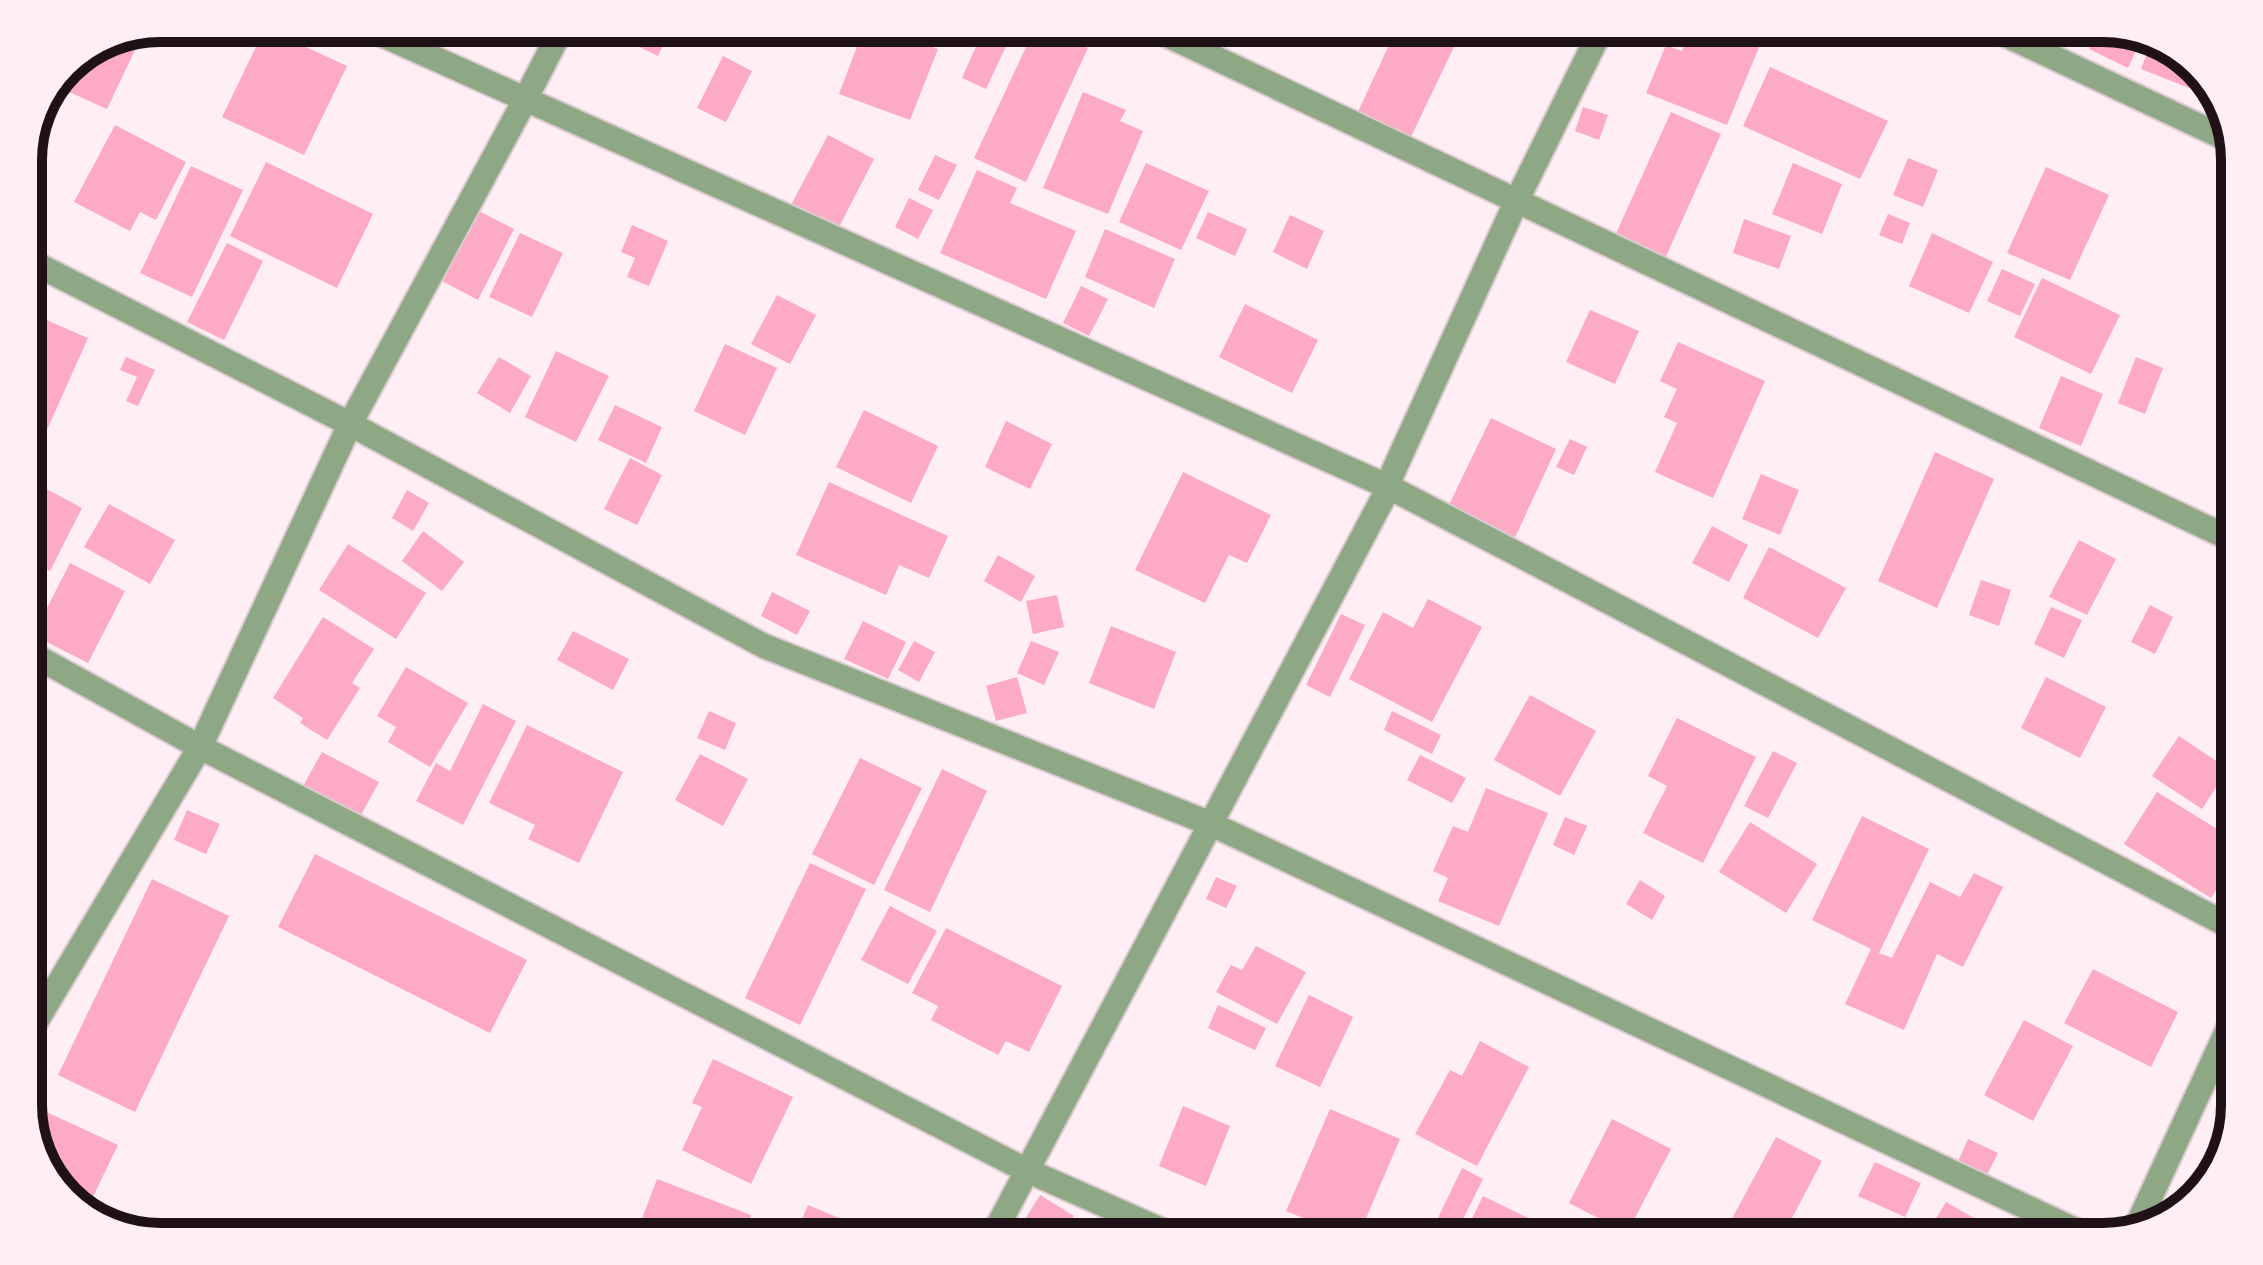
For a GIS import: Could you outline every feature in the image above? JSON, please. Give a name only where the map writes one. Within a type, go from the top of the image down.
[{"type":"street","points":[[398,42],[1389,487],[2221,922]]},
{"type":"street","points":[[42,1012],[200,747],[350,424],[555,42]]},
{"type":"street","points":[[1181,42],[2221,534]]},
{"type":"street","points":[[999,1223],[1389,487],[1388,483],[1516,202],[1595,42]]},
{"type":"street","points":[[2021,42],[2218,135]]},
{"type":"street","points":[[42,267],[350,424],[764,646],[1211,824],[2060,1223]]},
{"type":"street","points":[[42,660],[200,747],[1026,1170],[1145,1223]]},
{"type":"street","points":[[2141,1216],[2221,1044]]},
{"type":"building","points":[[258,42],[295,42],[347,66],[304,155],[222,117]]},
{"type":"building","points":[[630,42],[664,42],[658,56]]},
{"type":"building","points":[[859,42],[919,42],[938,49],[910,120],[839,94]]},
{"type":"building","points":[[978,42],[1007,44],[986,89],[962,78]]},
{"type":"building","points":[[1028,42],[1075,42],[1088,48],[1026,182],[974,158]]},
{"type":"building","points":[[1390,42],[1456,42],[1408,143],[1355,118]]},
{"type":"building","points":[[1686,42],[1761,42],[1727,125],[1646,93],[1666,45],[1682,51]]},
{"type":"building","points":[[2092,42],[2138,48],[2128,68],[2089,49]]},
{"type":"building","points":[[137,45],[107,109],[65,90],[82,71],[101,58]]},
{"type":"building","points":[[2148,51],[2175,66],[2200,92],[2141,69]]},
{"type":"building","points":[[723,56],[752,71],[726,122],[697,108]]},
{"type":"building","points":[[1770,67],[1888,121],[1860,179],[1743,126]]},
{"type":"building","points":[[1083,92],[1126,110],[1120,121],[1143,131],[1108,214],[1043,188]]},
{"type":"building","points":[[1583,107],[1608,115],[1599,140],[1575,131]]},
{"type":"building","points":[[1671,112],[1721,134],[1663,263],[1613,240]]},
{"type":"building","points":[[115,125],[186,162],[156,220],[140,212],[130,231],[74,202]]},
{"type":"building","points":[[828,135],[874,159],[838,229],[791,205]]},
{"type":"building","points":[[935,155],[957,165],[939,200],[918,190]]},
{"type":"building","points":[[1908,158],[1938,170],[1923,207],[1893,195]]},
{"type":"building","points":[[266,162],[373,214],[337,288],[230,236]]},
{"type":"building","points":[[1146,163],[1209,191],[1181,250],[1119,222]]},
{"type":"building","points":[[1793,163],[1842,184],[1822,234],[1772,214]]},
{"type":"building","points":[[191,166],[243,190],[192,297],[140,273]]},
{"type":"building","points":[[2046,167],[2109,195],[2070,280],[2007,253]]},
{"type":"building","points":[[977,170],[1017,188],[1010,203],[1076,231],[1046,299],[940,253]]},
{"type":"building","points":[[909,198],[933,210],[918,239],[895,227]]},
{"type":"building","points":[[473,208],[514,229],[478,300],[438,279]]},
{"type":"building","points":[[1208,212],[1247,229],[1235,256],[1196,238]]},
{"type":"building","points":[[1888,214],[1910,223],[1902,244],[1879,235]]},
{"type":"building","points":[[1290,215],[1324,231],[1307,269],[1273,252]]},
{"type":"building","points":[[1744,219],[1791,236],[1779,269],[1733,253]]},
{"type":"building","points":[[632,225],[668,241],[649,286],[627,277],[635,258],[621,252]]},
{"type":"building","points":[[1105,229],[1175,259],[1154,308],[1085,277]]},
{"type":"building","points":[[520,233],[563,253],[532,317],[489,297]]},
{"type":"building","points":[[1932,233],[1993,262],[1969,313],[1909,286]]},
{"type":"building","points":[[227,243],[263,261],[224,340],[187,322]]},
{"type":"building","points":[[2002,269],[2035,284],[2020,316],[1987,301]]},
{"type":"building","points":[[2042,278],[2120,315],[2091,374],[2014,337]]},
{"type":"building","points":[[1081,286],[1108,299],[1089,336],[1063,323]]},
{"type":"building","points":[[777,295],[816,315],[790,364],[751,344]]},
{"type":"building","points":[[1245,304],[1318,340],[1292,393],[1219,357]]},
{"type":"building","points":[[1590,310],[1639,331],[1615,384],[1566,362]]},
{"type":"building","points":[[42,318],[88,338],[42,441]]},
{"type":"building","points":[[1678,342],[1765,381],[1713,498],[1655,472],[1677,423],[1664,417],[1677,389],[1660,381]]},
{"type":"building","points":[[725,344],[777,368],[745,435],[694,411]]},
{"type":"building","points":[[556,351],[609,376],[576,442],[525,417]]},
{"type":"building","points":[[126,357],[155,370],[138,406],[126,401],[137,377],[120,370]]},
{"type":"building","points":[[499,357],[531,376],[510,413],[477,393]]},
{"type":"building","points":[[2136,357],[2163,368],[2145,414],[2118,403]]},
{"type":"building","points":[[2061,376],[2103,394],[2081,446],[2039,428]]},
{"type":"building","points":[[615,405],[662,427],[646,463],[598,440]]},
{"type":"building","points":[[864,410],[938,446],[911,503],[836,467]]},
{"type":"building","points":[[1491,418],[1556,449],[1513,542],[1446,511]]},
{"type":"building","points":[[1006,421],[1052,444],[1030,489],[985,467]]},
{"type":"building","points":[[1570,439],[1587,447],[1574,475],[1556,467]]},
{"type":"building","points":[[1935,452],[1994,479],[1937,608],[1878,581]]},
{"type":"building","points":[[630,458],[662,475],[637,525],[604,509]]},
{"type":"building","points":[[1183,472],[1271,515],[1247,563],[1229,555],[1205,603],[1135,570]]},
{"type":"building","points":[[1761,474],[1799,490],[1780,535],[1742,519]]},
{"type":"building","points":[[829,482],[948,536],[929,578],[899,565],[886,595],[796,555]]},
{"type":"building","points":[[42,487],[82,508],[50,571],[42,567]]},
{"type":"building","points":[[407,490],[429,503],[413,531],[392,518]]},
{"type":"building","points":[[109,504],[175,540],[150,584],[84,547]]},
{"type":"building","points":[[1712,526],[1748,545],[1729,582],[1692,563]]},
{"type":"building","points":[[423,531],[464,562],[442,591],[402,561]]},
{"type":"building","points":[[2079,540],[2116,559],[2087,615],[2049,597]]},
{"type":"building","points":[[348,544],[426,593],[396,639],[319,590]]},
{"type":"building","points":[[1769,547],[1846,588],[1818,638],[1743,598]]},
{"type":"building","points":[[998,555],[1035,576],[1021,602],[984,581]]},
{"type":"building","points":[[70,563],[125,591],[88,663],[42,640],[42,617]]},
{"type":"building","points":[[1981,580],[2011,590],[1999,626],[1969,615]]},
{"type":"building","points":[[772,592],[810,611],[797,635],[761,616]]},
{"type":"building","points":[[1057,595],[1064,627],[1033,634],[1026,601]]},
{"type":"building","points":[[1428,599],[1482,627],[1432,722],[1349,679],[1383,612],[1413,628]]},
{"type":"building","points":[[2150,605],[2173,617],[2155,654],[2131,642]]},
{"type":"building","points":[[2051,607],[2082,620],[2064,658],[2034,644]]},
{"type":"building","points":[[1341,614],[1365,625],[1330,697],[1306,685]]},
{"type":"building","points":[[323,617],[374,649],[352,683],[360,688],[327,740],[300,723],[303,718],[273,698]]},
{"type":"building","points":[[863,621],[906,642],[888,679],[844,659]]},
{"type":"building","points":[[1111,626],[1176,652],[1154,709],[1089,683]]},
{"type":"building","points":[[573,631],[629,659],[613,690],[557,660]]},
{"type":"building","points":[[914,641],[935,652],[919,682],[898,670]]},
{"type":"building","points":[[1031,641],[1059,652],[1044,685],[1017,673]]},
{"type":"building","points":[[406,667],[468,703],[430,767],[388,742],[396,727],[377,716]]},
{"type":"building","points":[[1017,677],[1027,713],[996,721],[986,686]]},
{"type":"building","points":[[2046,677],[2106,707],[2080,758],[2021,728]]},
{"type":"building","points":[[1530,695],[1596,731],[1560,796],[1494,760]]},
{"type":"building","points":[[483,704],[516,721],[463,825],[416,801],[436,763],[450,771]]},
{"type":"building","points":[[709,711],[736,723],[725,750],[697,738]]},
{"type":"building","points":[[1392,711],[1441,735],[1432,754],[1384,730]]},
{"type":"building","points":[[1677,718],[1756,757],[1703,863],[1643,833],[1667,786],[1648,776]]},
{"type":"building","points":[[527,725],[623,772],[579,863],[528,839],[535,825],[489,803]]},
{"type":"building","points":[[2179,736],[2221,764],[2221,780],[2202,809],[2152,776]]},
{"type":"building","points":[[1773,751],[1797,763],[1768,818],[1744,806]]},
{"type":"building","points":[[322,752],[379,782],[360,817],[303,786]]},
{"type":"building","points":[[700,754],[748,779],[723,826],[675,800]]},
{"type":"building","points":[[1420,755],[1466,778],[1452,803],[1407,780]]},
{"type":"building","points":[[860,758],[922,788],[874,885],[812,854]]},
{"type":"building","points":[[942,769],[987,791],[930,912],[884,890]]},
{"type":"building","points":[[1486,788],[1548,813],[1499,926],[1438,901],[1448,878],[1433,871],[1453,826],[1468,832]]},
{"type":"building","points":[[2157,792],[2221,831],[2221,883],[2211,898],[2124,844]]},
{"type":"building","points":[[187,810],[220,824],[206,854],[174,840]]},
{"type":"building","points":[[1862,816],[1929,849],[1879,953],[1892,958],[1930,882],[1960,897],[1974,873],[2003,887],[1963,967],[1937,954],[1904,1030],[1845,1004],[1871,949],[1812,920]]},
{"type":"building","points":[[1565,817],[1587,826],[1574,855],[1553,845]]},
{"type":"building","points":[[1750,822],[1817,864],[1786,913],[1719,872]]},
{"type":"building","points":[[315,854],[527,960],[490,1033],[278,927]]},
{"type":"building","points":[[810,863],[866,889],[800,1025],[745,998]]},
{"type":"building","points":[[1216,877],[1237,886],[1226,908],[1206,899]]},
{"type":"building","points":[[152,879],[229,916],[135,1112],[58,1075]]},
{"type":"building","points":[[1640,880],[1665,896],[1652,920],[1626,904]]},
{"type":"building","points":[[890,906],[937,931],[908,984],[861,960]]},
{"type":"building","points":[[946,928],[1062,986],[1029,1052],[1006,1041],[998,1055],[931,1020],[938,1006],[912,993]]},
{"type":"building","points":[[1256,946],[1306,972],[1277,1024],[1216,992],[1231,965],[1242,970]]},
{"type":"building","points":[[2093,969],[2178,1012],[2151,1067],[2064,1023]]},
{"type":"building","points":[[1309,995],[1353,1017],[1320,1087],[1275,1066]]},
{"type":"building","points":[[1218,1005],[1266,1028],[1255,1050],[1208,1028]]},
{"type":"building","points":[[2024,1020],[2073,1046],[2033,1121],[1984,1095]]},
{"type":"building","points":[[1480,1041],[1529,1067],[1477,1166],[1415,1134],[1450,1070],[1462,1076]]},
{"type":"building","points":[[713,1059],[793,1097],[751,1184],[682,1150],[702,1107],[692,1103]]},
{"type":"building","points":[[1183,1106],[1230,1126],[1206,1186],[1159,1166]]},
{"type":"building","points":[[1330,1109],[1400,1139],[1364,1223],[1315,1223],[1286,1211]]},
{"type":"building","points":[[42,1110],[118,1145],[91,1200],[71,1183],[54,1157],[44,1128]]},
{"type":"building","points":[[1612,1119],[1671,1149],[1632,1223],[1608,1223],[1569,1203]]},
{"type":"building","points":[[1776,1137],[1822,1161],[1789,1223],[1730,1223]]},
{"type":"building","points":[[1968,1139],[1998,1153],[1987,1175],[1958,1161]]},
{"type":"building","points":[[1875,1162],[1921,1183],[1905,1217],[1858,1196]]},
{"type":"building","points":[[1462,1168],[1483,1179],[1461,1223],[1437,1220]]},
{"type":"building","points":[[657,1179],[751,1215],[748,1223],[640,1223]]},
{"type":"building","points":[[1040,1195],[1074,1216],[1069,1223],[1023,1223]]},
{"type":"building","points":[[1483,1196],[1530,1219],[1528,1223],[1470,1223]]},
{"type":"building","points":[[1946,1202],[1983,1223],[1933,1223]]},
{"type":"building","points":[[808,1205],[851,1223],[800,1223]]}]
